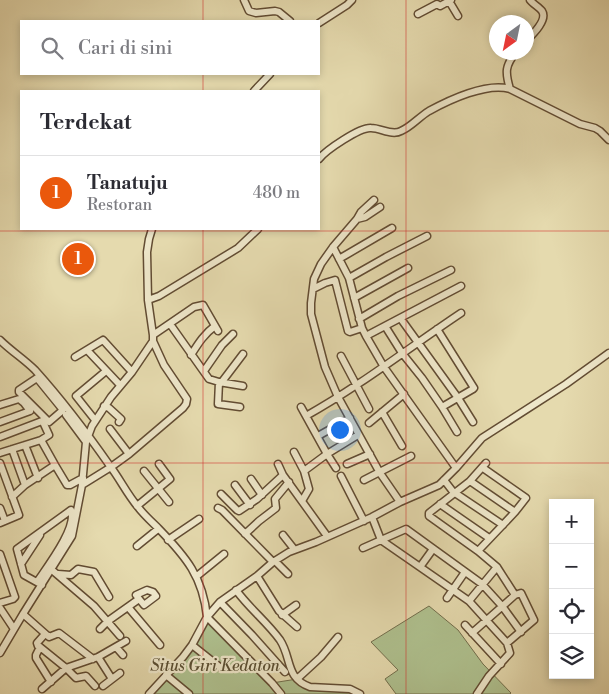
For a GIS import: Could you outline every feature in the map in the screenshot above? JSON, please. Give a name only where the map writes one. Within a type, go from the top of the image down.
[{"type":"street","points":[[244,0],[249,11],[256,13],[275,11],[289,20]]},
{"type":"street","points":[[530,0],[542,11],[543,18],[534,33]]},
{"type":"street","points":[[320,22],[349,1]]},
{"type":"street","points":[[418,14],[436,2],[440,6],[450,1],[458,16]]},
{"type":"street","points":[[510,60],[506,68],[510,89]]},
{"type":"street","points":[[255,90],[269,75]]},
{"type":"street","points":[[320,157],[328,149],[367,128],[395,133],[400,132],[429,111],[451,100],[488,88],[501,87],[510,89],[580,124],[595,128],[609,140]]},
{"type":"street","points":[[374,200],[361,212],[333,247],[316,274],[311,314],[325,367],[338,397],[380,473],[400,502]]},
{"type":"street","points":[[357,219],[380,207]]},
{"type":"street","points":[[339,259],[392,228]]},
{"type":"street","points":[[41,440],[68,486],[111,467],[174,417],[186,404],[187,399],[164,365],[153,338],[148,300],[147,252],[148,239],[152,230]]},
{"type":"street","points":[[148,300],[159,296],[238,248],[257,230]]},
{"type":"street","points":[[349,278],[427,236]]},
{"type":"street","points":[[333,247],[349,278],[359,319],[366,336],[384,367],[456,468]]},
{"type":"street","points":[[354,298],[408,268]]},
{"type":"street","points":[[359,319],[398,296],[451,270]]},
{"type":"street","points":[[313,289],[335,280],[348,331],[362,328]]},
{"type":"street","points":[[366,336],[461,286]]},
{"type":"street","points":[[40,583],[52,570],[72,536],[87,439],[95,420],[132,372],[153,338],[194,308],[203,305],[216,329],[208,330],[191,355]]},
{"type":"street","points":[[306,416],[371,377],[461,312]]},
{"type":"street","points":[[401,319],[473,422]]},
{"type":"street","points":[[170,324],[209,379],[243,386]]},
{"type":"street","points":[[385,326],[402,354],[442,407],[456,432]]},
{"type":"street","points":[[437,329],[474,386],[473,389],[442,407]]},
{"type":"street","points":[[204,371],[222,345],[233,334]]},
{"type":"street","points":[[0,340],[36,371],[87,439]]},
{"type":"street","points":[[75,357],[101,340],[104,340],[132,372]]},
{"type":"street","points":[[87,350],[120,386]]},
{"type":"street","points":[[149,694],[192,645],[207,617],[220,602],[257,576],[274,561],[294,549],[372,517],[439,485],[482,438],[566,384],[609,353]]},
{"type":"street","points":[[240,407],[218,404],[220,382],[243,354]]},
{"type":"street","points":[[341,356],[369,409]]},
{"type":"street","points":[[95,420],[76,396],[106,371]]},
{"type":"street","points":[[63,410],[48,421],[18,390],[37,378],[111,467],[137,506],[187,561],[196,576],[206,605],[207,617],[281,694]]},
{"type":"street","points":[[369,423],[404,394]]},
{"type":"street","points":[[0,405],[19,399],[30,411],[0,422]]},
{"type":"street","points":[[104,406],[121,419],[119,422]]},
{"type":"street","points":[[301,407],[336,468]]},
{"type":"street","points":[[382,412],[402,446]]},
{"type":"street","points":[[318,436],[350,418]]},
{"type":"street","points":[[0,437],[42,422],[49,435],[41,440],[0,453]]},
{"type":"street","points":[[110,428],[129,454]]},
{"type":"street","points":[[304,470],[358,435]]},
{"type":"street","points":[[25,445],[38,478]]},
{"type":"street","points":[[12,450],[25,485]]},
{"type":"street","points":[[294,452],[304,470],[309,489],[302,501]]},
{"type":"street","points":[[347,464],[370,454]]},
{"type":"street","points":[[364,480],[411,456]]},
{"type":"street","points":[[0,463],[18,515],[2,522],[0,508]]},
{"type":"street","points":[[137,506],[170,479],[159,464]]},
{"type":"street","points":[[278,464],[283,475],[327,536]]},
{"type":"street","points":[[12,497],[25,485],[55,465]]},
{"type":"street","points":[[478,551],[515,512],[526,497],[485,465],[470,481],[429,513],[429,517],[478,551],[497,567],[515,595]]},
{"type":"street","points":[[144,471],[170,502]]},
{"type":"street","points":[[221,494],[238,511],[250,505],[283,475]]},
{"type":"street","points":[[341,476],[364,520]]},
{"type":"street","points":[[251,479],[262,495]]},
{"type":"street","points":[[444,480],[455,493],[503,525]]},
{"type":"street","points":[[470,481],[515,512]]},
{"type":"street","points":[[245,534],[276,508],[275,499],[288,482]]},
{"type":"street","points":[[234,485],[250,505]]},
{"type":"street","points":[[440,504],[489,538]]},
{"type":"street","points":[[218,508],[288,574]]},
{"type":"street","points":[[0,653],[23,614],[69,532],[73,514],[71,510],[17,549],[26,576],[40,583]]},
{"type":"street","points":[[62,517],[71,523]]},
{"type":"street","points":[[372,517],[381,540],[469,601],[507,643],[510,653],[489,676],[477,694]]},
{"type":"street","points":[[168,540],[199,520]]},
{"type":"street","points":[[137,546],[158,529]]},
{"type":"street","points":[[363,548],[405,529],[482,584],[502,606],[520,632]]},
{"type":"street","points":[[21,564],[42,532]]},
{"type":"street","points":[[283,535],[294,549]]},
{"type":"street","points":[[420,567],[433,549]]},
{"type":"street","points":[[0,554],[15,597],[0,603]]},
{"type":"street","points":[[196,576],[224,554]]},
{"type":"street","points":[[469,601],[497,567]]},
{"type":"street","points":[[58,574],[71,575],[78,569],[94,572],[109,597]]},
{"type":"street","points":[[52,570],[94,606],[120,636]]},
{"type":"street","points":[[447,598],[465,572]]},
{"type":"street","points":[[257,576],[282,615],[298,627]]},
{"type":"street","points":[[236,590],[280,640],[285,649],[288,664],[297,679],[304,685],[310,688],[350,689],[360,694]]},
{"type":"street","points":[[472,633],[520,592],[534,620],[507,643]]},
{"type":"street","points":[[100,629],[139,599]]},
{"type":"street","points":[[220,602],[285,672]]},
{"type":"street","points":[[282,615],[296,605]]},
{"type":"street","points":[[0,608],[14,629]]},
{"type":"street","points":[[128,608],[160,646]]},
{"type":"street","points":[[23,614],[50,638],[58,633],[95,658],[112,679]]},
{"type":"street","points":[[465,625],[501,664]]},
{"type":"street","points":[[44,634],[37,642],[37,645],[76,678],[86,676],[95,686]]},
{"type":"street","points":[[297,679],[338,637]]},
{"type":"street","points":[[42,689],[66,668],[95,658],[126,641]]},
{"type":"street","points":[[192,645],[221,668]]},
{"type":"street","points":[[116,647],[123,656]]},
{"type":"street","points":[[40,648],[36,658],[51,682]]},
{"type":"street","points":[[103,686],[120,673]]},
{"type":"street","points":[[166,675],[189,694]]},
{"type":"green space","points":[[429,606],[458,630],[483,664],[510,694],[396,694],[385,679],[398,670],[371,642]]},
{"type":"green space","name":"Situs Giri Kedaton","points":[[208,621],[272,683],[297,679],[305,685],[350,689],[360,694],[151,694]]},
{"type":"place","name":"Tanatuju","points":[[78,259]]}]
